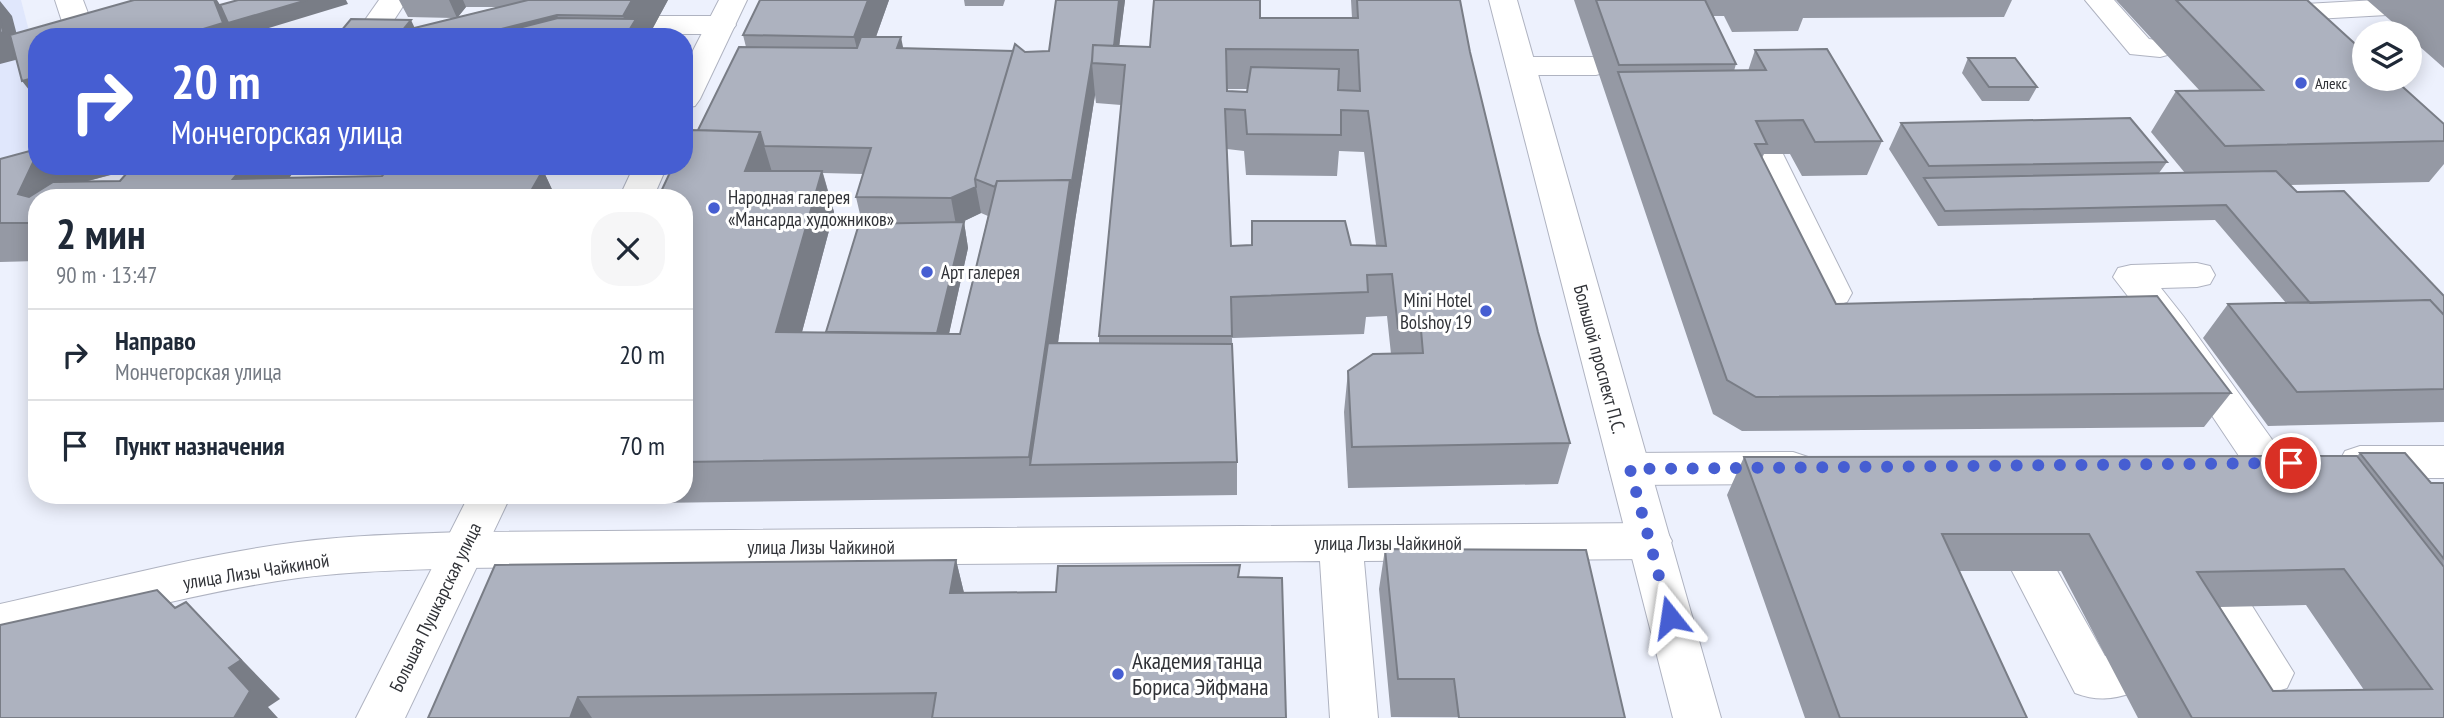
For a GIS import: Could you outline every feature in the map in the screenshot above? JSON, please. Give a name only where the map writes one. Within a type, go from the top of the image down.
[{"type":"street","points":[[69,0],[79,28]]},
{"type":"street","name":"Большой проспект П.С.","points":[[1503,0],[1697,718]]},
{"type":"street","points":[[2099,0],[2141,48],[2160,48]]},
{"type":"street","points":[[2310,5],[2377,9]]},
{"type":"street","points":[[2310,5],[2345,38]]},
{"type":"street","points":[[655,25],[727,12]]},
{"type":"street","points":[[693,81],[727,12]]},
{"type":"street","points":[[1521,66],[1596,66]]},
{"type":"street","points":[[1768,154],[1834,293]]},
{"type":"street","points":[[2197,275],[2132,277],[2171,326],[2246,463],[2444,461]]},
{"type":"street","points":[[1630,469],[1830,468]]},
{"type":"street","name":"Большая Пушкарская улица","points":[[380,718],[486,504]]},
{"type":"street","name":"улица Лизы Чайкиной","points":[[0,624],[280,562],[385,553],[463,550],[1650,541]]},
{"type":"street","points":[[1341,543],[1354,718]]},
{"type":"street","points":[[2034,571],[2092,678],[2117,677]]},
{"type":"street","points":[[2203,675],[2270,673],[2228,607]]},
{"type":"shaded area","points":[[0,0],[21,0],[28,28],[28,175],[67,175],[69,186],[58,189],[28,189],[28,197],[0,205]]},
{"type":"building","points":[[134,0],[214,0],[223,23],[207,28],[35,28]]},
{"type":"building","points":[[238,0],[307,0],[228,23],[220,5]]},
{"type":"building","points":[[528,0],[632,0],[623,16],[557,15],[506,28],[414,28]]},
{"type":"building","points":[[760,0],[868,0],[854,37],[743,35]]},
{"type":"building","points":[[1056,0],[1119,0],[1114,46],[1093,45],[1071,187],[1070,180],[997,181],[995,187],[975,179],[1015,44],[1025,52],[1049,51]]},
{"type":"building","points":[[1154,0],[1260,0],[1260,18],[1358,18],[1357,0],[1460,0],[1470,52],[1538,332],[1570,443],[1352,447],[1348,371],[1373,354],[1423,353],[1421,330],[1398,328],[1392,274],[1367,275],[1368,292],[1231,297],[1232,336],[1099,336],[1125,65],[1092,63],[1093,45],[1150,47]],"holes":[[[1226,49],[1358,50],[1360,91],[1338,90],[1339,69],[1251,67],[1247,92],[1227,91]],[[1225,109],[1245,110],[1247,134],[1341,135],[1341,110],[1368,111],[1386,246],[1351,245],[1345,221],[1252,221],[1252,245],[1231,246]]]},
{"type":"building","points":[[1596,0],[1705,0],[1736,64],[1619,65]]},
{"type":"building","points":[[2176,0],[2307,0],[2352,41],[2352,91],[2407,91],[2444,124],[2444,141],[2225,146],[2176,91],[2263,90]]},
{"type":"building","points":[[558,18],[636,19],[630,28],[519,28]]},
{"type":"building","points":[[351,19],[411,20],[404,28],[344,28]]},
{"type":"building","points":[[28,30],[28,79],[22,81],[10,35]]},
{"type":"building","points":[[861,37],[901,37],[897,48],[1013,51],[975,179],[976,187],[951,198],[856,197],[871,148],[764,146],[760,132],[698,130],[739,47],[857,48]]},
{"type":"building","points":[[1827,49],[1882,141],[1815,142],[1803,120],[1756,121],[1767,144],[1755,144],[1836,304],[2157,296],[2231,393],[1756,397],[1727,380],[1618,72],[1766,70],[1755,50]]},
{"type":"building","points":[[1968,58],[2015,58],[2037,87],[1989,87]]},
{"type":"building","points":[[2130,118],[2167,162],[1929,166],[1901,123]]},
{"type":"building","points":[[693,130],[760,132],[745,171],[822,171],[776,332],[960,334],[997,181],[1070,180],[1029,457],[693,462],[693,189],[662,189],[669,175],[693,175]]},
{"type":"building","points":[[28,151],[28,173],[18,194],[28,197],[28,223],[0,223],[0,159]]},
{"type":"building","points":[[2276,171],[2297,192],[2344,191],[2444,296],[2444,315],[2430,300],[2310,303],[2226,205],[1945,211],[1924,178]]},
{"type":"building","points":[[125,175],[236,175],[233,179],[540,175],[532,189],[42,189],[53,182],[120,181]]},
{"type":"building","points":[[964,222],[937,333],[826,332],[859,224]]},
{"type":"building","points":[[2430,300],[2444,315],[2444,389],[2297,392],[2228,304]]},
{"type":"building","points":[[1048,343],[1232,344],[1237,462],[1030,465]]},
{"type":"building","points":[[2360,453],[2405,453],[2431,483],[2444,483],[2444,559]]},
{"type":"building","points":[[2357,456],[2444,567],[2444,718],[2192,718],[2089,534],[1942,534],[2027,718],[1840,718],[1744,457]],"holes":[[[2344,569],[2432,689],[2273,691],[2197,572]]]},
{"type":"building","points":[[1385,549],[1586,550],[1625,718],[1459,718],[1454,679],[1398,679]]},
{"type":"building","points":[[956,560],[950,593],[1056,592],[1058,566],[1240,565],[1238,577],[1282,578],[1286,718],[932,718],[936,693],[578,697],[570,718],[428,718],[495,565]]},
{"type":"building","points":[[157,590],[175,608],[186,602],[241,660],[229,668],[250,691],[234,718],[0,718],[0,625]]},
{"type":"place","name":"Алекс","points":[[2301,83]]},
{"type":"place","name":"Народная галерея «Мансарда художников»","points":[[714,208]]},
{"type":"place","name":"Арт галерея","points":[[927,272]]},
{"type":"place","name":"Mini Hotel Bolshoy 19","points":[[1486,311]]},
{"type":"place","name":"Академия танца Бориса Эйфмана","points":[[1118,674]]},
{"type":"route","points":[[1670,617],[1630,469],[2291,463]]}]
